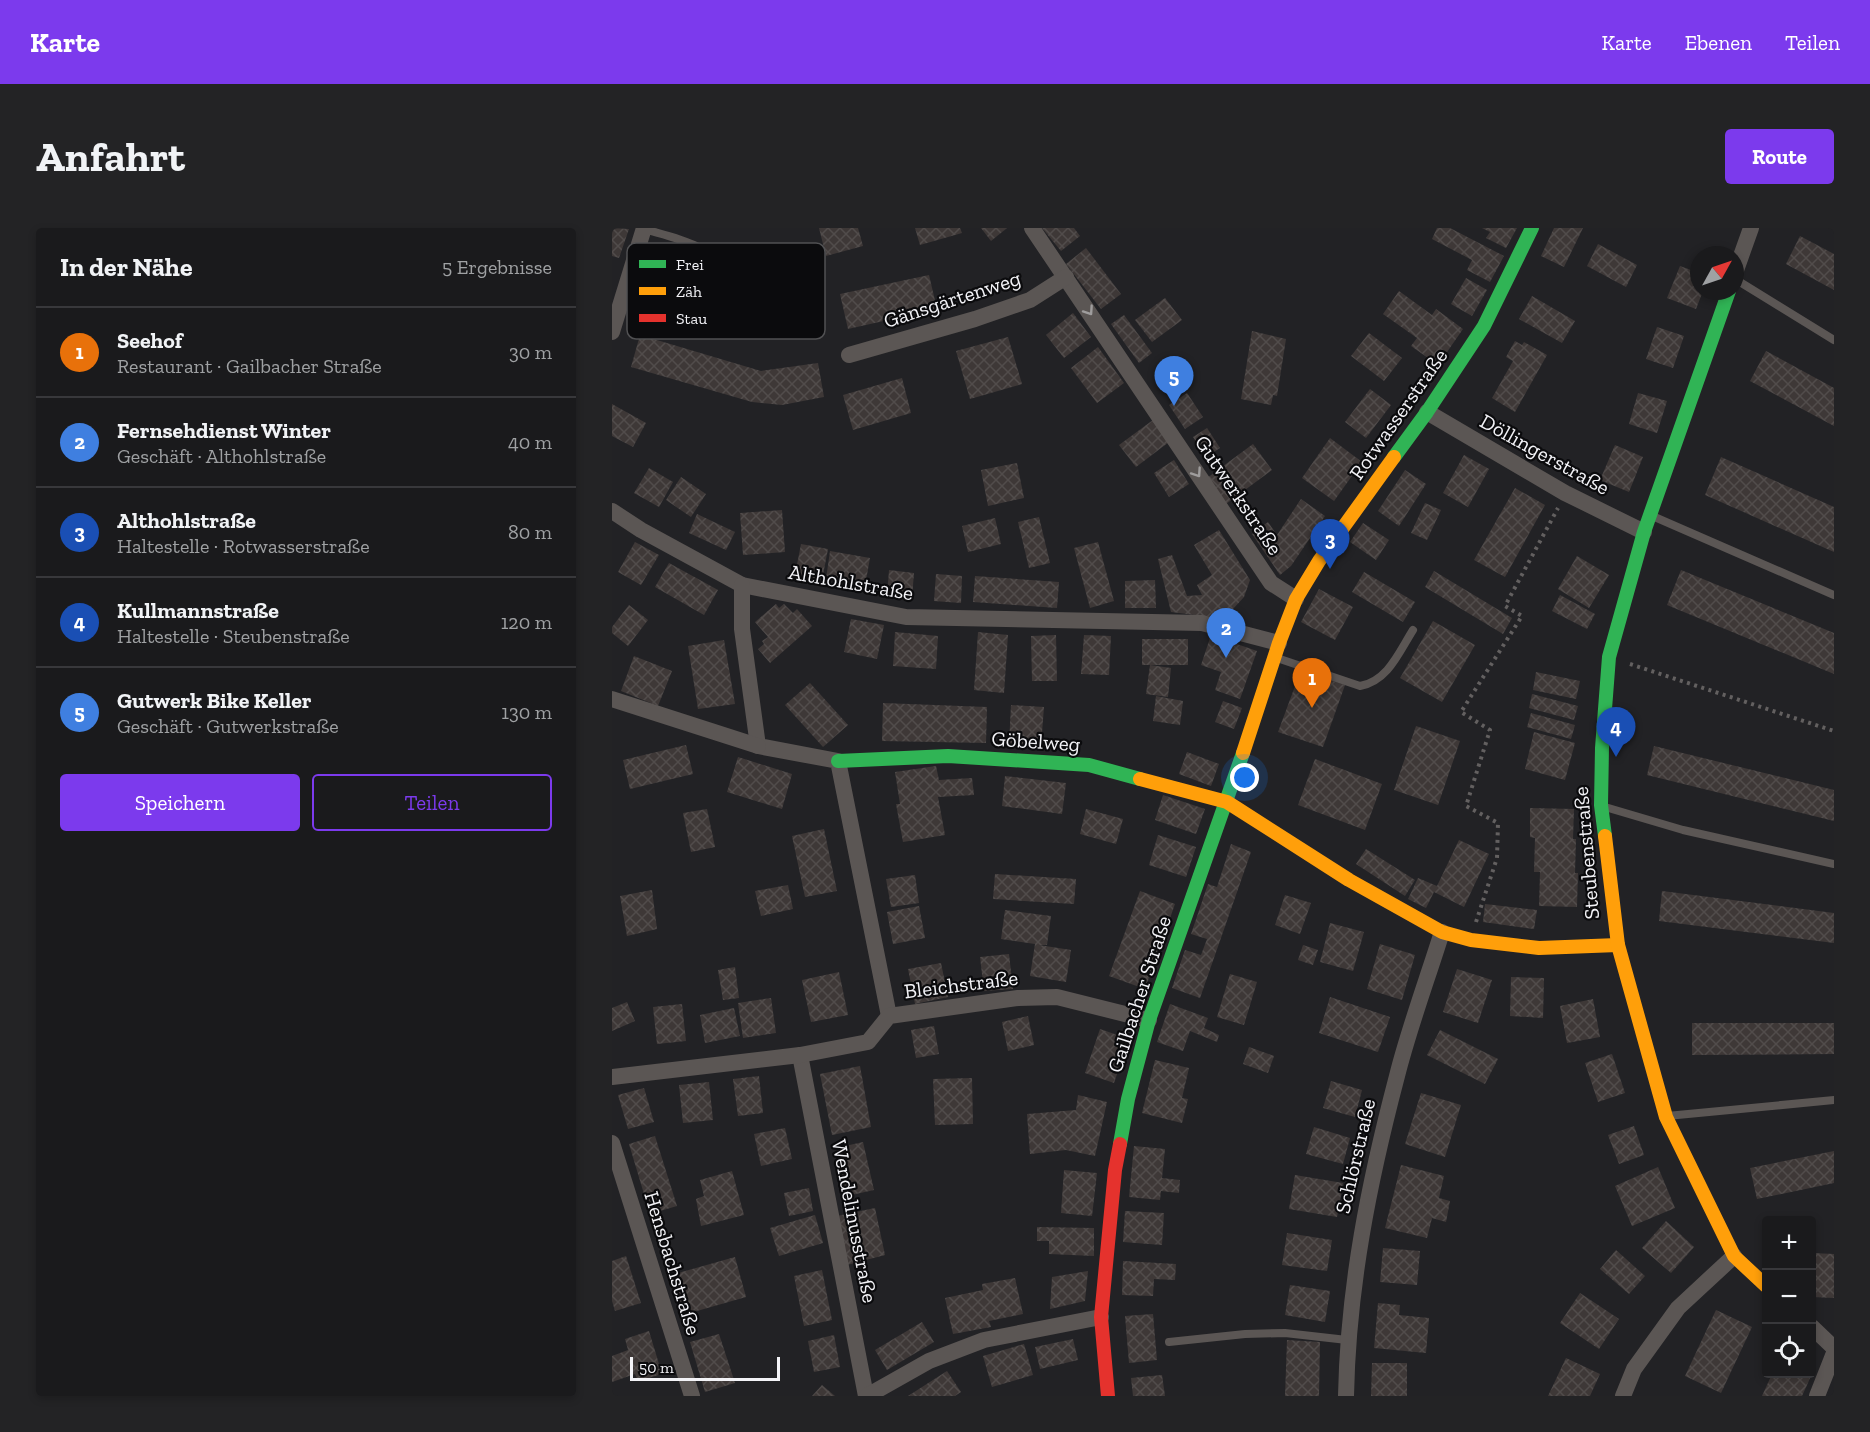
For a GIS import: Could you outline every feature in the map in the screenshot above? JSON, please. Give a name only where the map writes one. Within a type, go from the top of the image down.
[{"type":"street","name":"Gutwerkstraße","points":[[1032,228],[1271,583],[1296,598]]},
{"type":"street","name":"Rotwasserstraße","points":[[1289,619],[1296,598],[1319,561],[1427,412],[1484,326],[1532,228]]},
{"type":"street","points":[[1744,248],[1751,228]]},
{"type":"street","name":"Gänsgärtenweg","points":[[849,355],[975,319],[1030,300],[1066,277]]},
{"type":"street","points":[[612,332],[627,284]]},
{"type":"street","name":"Steubenstraße","points":[[1726,300],[1644,531],[1609,657],[1602,748],[1601,806],[1618,945],[1666,1117],[1734,1256],[1762,1281]]},
{"type":"street","name":"Döllingerstraße","points":[[1427,412],[1565,494],[1644,531]]},
{"type":"street","name":"Althohlstraße","points":[[612,511],[641,530],[742,585],[906,617],[1202,623],[1277,650]]},
{"type":"street","points":[[742,585],[742,629],[758,746]]},
{"type":"street","name":"Gailbacher Straße","points":[[1108,1396],[1101,1317],[1115,1170],[1128,1099],[1149,1020],[1289,619]]},
{"type":"street","points":[[612,699],[758,746],[838,761],[889,1016]]},
{"type":"street","name":"Göbelweg","points":[[838,761],[948,756],[1089,765],[1227,802],[1349,880],[1442,932],[1471,940],[1539,948],[1618,945]]},
{"type":"street","name":"Schlörstraße","points":[[1346,1396],[1347,1340],[1362,1227],[1394,1086],[1442,932]]},
{"type":"street","name":"Bleichstraße","points":[[612,1077],[800,1055],[868,1042],[889,1016],[1018,998],[1057,997],[1149,1020]]},
{"type":"street","name":"Wendelinusstraße","points":[[800,1055],[867,1396]]},
{"type":"street","name":"Hensbachstraße","points":[[612,1143],[692,1396]]},
{"type":"street","points":[[1623,1396],[1634,1370],[1678,1308],[1734,1256]]},
{"type":"street","points":[[867,1396],[929,1361],[984,1340],[1101,1317]]},
{"type":"street","points":[[1816,1331],[1834,1348]]},
{"type":"street","points":[[1817,1396],[1834,1353]]},
{"type":"lane","points":[[644,229],[686,243]]},
{"type":"lane","points":[[1744,285],[1834,340]]},
{"type":"lane","points":[[1650,515],[1834,595]]},
{"type":"lane","points":[[1277,650],[1360,686],[1386,673],[1413,630]]},
{"type":"lane","points":[[1601,806],[1683,830],[1834,864]]},
{"type":"lane","points":[[1666,1117],[1834,1100]]},
{"type":"lane","points":[[1169,1342],[1245,1334],[1285,1333],[1347,1340]]},
{"type":"path","points":[[1471,940],[1497,858],[1498,823],[1466,806],[1490,730],[1461,712],[1522,616],[1505,606],[1565,494]]},
{"type":"path","points":[[1609,657],[1834,731]]},
{"type":"building","points":[[612,228],[629,229],[619,258],[612,256]]},
{"type":"building","points":[[819,228],[858,228],[863,246],[826,256],[825,243],[823,243]]},
{"type":"building","points":[[915,228],[960,228],[962,233],[920,245]]},
{"type":"building","points":[[981,228],[1007,228],[991,241]]},
{"type":"building","points":[[1042,228],[1074,228],[1080,236],[1061,251]]},
{"type":"building","points":[[1437,228],[1450,228],[1504,256],[1490,282],[1467,270],[1472,260],[1432,239]]},
{"type":"building","points":[[1482,228],[1517,228],[1506,248],[1486,238],[1490,232]]},
{"type":"building","points":[[1554,228],[1583,228],[1564,267],[1541,256]]},
{"type":"building","points":[[1800,236],[1834,254],[1834,290],[1786,264]]},
{"type":"building","points":[[1598,244],[1637,265],[1626,287],[1587,266]]},
{"type":"building","points":[[1086,248],[1121,294],[1101,309],[1066,264]]},
{"type":"building","points":[[1680,266],[1690,270],[1690,300],[1700,300],[1696,309],[1667,298]]},
{"type":"building","points":[[929,275],[937,309],[848,329],[840,294]]},
{"type":"building","points":[[1466,278],[1487,290],[1472,316],[1451,304]]},
{"type":"building","points":[[1399,291],[1432,315],[1436,309],[1463,329],[1438,365],[1411,346],[1417,338],[1383,314]]},
{"type":"building","points":[[1532,296],[1575,321],[1562,343],[1519,319]]},
{"type":"building","points":[[1165,298],[1182,320],[1152,342],[1135,320]]},
{"type":"building","points":[[1073,313],[1091,337],[1064,358],[1046,335]]},
{"type":"building","points":[[1124,315],[1152,353],[1139,363],[1111,324]]},
{"type":"building","points":[[1657,327],[1684,336],[1673,368],[1646,359]]},
{"type":"building","points":[[1252,331],[1286,339],[1277,396],[1273,395],[1271,405],[1241,399]]},
{"type":"building","points":[[1369,333],[1402,358],[1384,381],[1351,356]]},
{"type":"building","points":[[1008,337],[1022,384],[970,399],[956,351]]},
{"type":"building","points":[[639,339],[653,339],[761,371],[818,363],[824,397],[782,405],[752,402],[631,367]]},
{"type":"building","points":[[1515,341],[1522,345],[1524,342],[1547,355],[1515,412],[1492,398],[1513,361],[1506,357]]},
{"type":"building","points":[[1098,347],[1124,383],[1097,403],[1071,368]]},
{"type":"building","points":[[1766,351],[1834,388],[1834,426],[1750,381]]},
{"type":"building","points":[[902,378],[911,413],[853,430],[843,395]]},
{"type":"building","points":[[1370,389],[1391,405],[1366,438],[1345,422]]},
{"type":"building","points":[[1187,393],[1203,417],[1185,429],[1169,405]]},
{"type":"building","points":[[1638,393],[1667,401],[1657,433],[1629,424]]},
{"type":"building","points":[[612,404],[646,423],[633,447],[612,436]]},
{"type":"building","points":[[1153,420],[1169,442],[1136,467],[1119,445]]},
{"type":"building","points":[[1207,428],[1220,448],[1206,457],[1193,437]]},
{"type":"building","points":[[1330,438],[1362,462],[1334,501],[1302,478]]},
{"type":"building","points":[[1253,444],[1272,470],[1226,504],[1207,478]]},
{"type":"building","points":[[1615,445],[1643,457],[1629,492],[1600,480]]},
{"type":"building","points":[[1464,455],[1489,469],[1468,507],[1443,493]]},
{"type":"building","points":[[1721,457],[1834,507],[1834,552],[1705,495]]},
{"type":"building","points":[[1174,460],[1189,484],[1169,497],[1154,473]]},
{"type":"building","points":[[1017,463],[1024,498],[988,506],[981,470]]},
{"type":"building","points":[[649,468],[673,482],[659,507],[634,493]]},
{"type":"building","points":[[1405,470],[1426,484],[1399,526],[1378,511]]},
{"type":"building","points":[[681,477],[706,494],[691,517],[666,500]]},
{"type":"building","points":[[1515,488],[1545,505],[1505,577],[1474,560]]},
{"type":"building","points":[[1301,499],[1325,516],[1291,566],[1280,575],[1252,534],[1268,522],[1277,535]]},
{"type":"building","points":[[1425,503],[1441,510],[1427,540],[1411,533]]},
{"type":"building","points":[[782,510],[785,552],[743,555],[740,513]]},
{"type":"building","points":[[697,514],[735,532],[726,550],[689,533]]},
{"type":"building","points":[[1039,517],[1050,563],[1029,568],[1018,522]]},
{"type":"building","points":[[995,518],[1001,544],[968,552],[962,526]]},
{"type":"building","points":[[1363,523],[1389,540],[1376,560],[1350,542]]},
{"type":"building","points":[[1219,530],[1250,580],[1244,597],[1233,609],[1219,618],[1171,612],[1158,559],[1172,555],[1187,596],[1202,595],[1197,585],[1212,575],[1194,545]]},
{"type":"building","points":[[635,542],[659,555],[641,585],[618,572]]},
{"type":"building","points":[[1098,542],[1114,601],[1090,608],[1074,548]]},
{"type":"building","points":[[801,544],[828,549],[822,580],[795,575]]},
{"type":"building","points":[[830,551],[870,558],[865,586],[826,579]]},
{"type":"building","points":[[1577,556],[1609,575],[1589,608],[1558,589]]},
{"type":"building","points":[[669,563],[718,590],[704,615],[655,587]]},
{"type":"building","points":[[889,570],[914,573],[912,598],[887,596]]},
{"type":"building","points":[[1681,570],[1834,633],[1834,674],[1667,605]]},
{"type":"building","points":[[1434,571],[1512,618],[1503,634],[1425,587]]},
{"type":"building","points":[[1364,572],[1415,602],[1403,622],[1352,592]]},
{"type":"building","points":[[936,574],[962,576],[961,603],[934,601]]},
{"type":"building","points":[[975,576],[1059,582],[1057,608],[973,602]]},
{"type":"building","points":[[1155,580],[1156,608],[1125,608],[1125,581]]},
{"type":"building","points":[[1319,589],[1353,607],[1335,640],[1301,622]]},
{"type":"building","points":[[1560,595],[1595,614],[1587,629],[1552,611]]},
{"type":"building","points":[[776,604],[779,608],[784,604],[793,613],[797,609],[812,626],[770,663],[758,649],[764,644],[762,641],[768,637],[755,622]]},
{"type":"building","points":[[629,605],[648,620],[628,646],[612,633],[612,627]]},
{"type":"building","points":[[851,619],[884,625],[877,659],[844,652]]},
{"type":"building","points":[[1433,621],[1475,645],[1442,702],[1400,678]]},
{"type":"building","points":[[895,632],[938,636],[936,669],[893,666]]},
{"type":"building","points":[[978,632],[1008,635],[1004,693],[974,690]]},
{"type":"building","points":[[1056,635],[1057,681],[1032,681],[1031,636]]},
{"type":"building","points":[[1084,635],[1111,636],[1109,675],[1081,674]]},
{"type":"building","points":[[1211,635],[1257,651],[1240,699],[1215,690],[1221,672],[1201,665]]},
{"type":"building","points":[[1142,639],[1188,639],[1188,665],[1142,665]]},
{"type":"building","points":[[724,640],[735,704],[698,709],[688,646]]},
{"type":"building","points":[[634,656],[672,671],[658,706],[621,691]]},
{"type":"building","points":[[1150,665],[1171,668],[1168,697],[1146,694]]},
{"type":"building","points":[[1301,670],[1345,685],[1323,747],[1278,732]]},
{"type":"building","points":[[1536,672],[1580,681],[1576,699],[1533,690]]},
{"type":"building","points":[[810,683],[848,725],[823,747],[785,705]]},
{"type":"building","points":[[1532,694],[1578,706],[1574,720],[1529,708]]},
{"type":"building","points":[[1156,696],[1183,701],[1180,725],[1153,721]]},
{"type":"building","points":[[1223,701],[1242,708],[1234,729],[1215,722]]},
{"type":"building","points":[[883,703],[987,707],[986,743],[882,741]]},
{"type":"building","points":[[1011,705],[1044,707],[1041,746],[1009,744]]},
{"type":"building","points":[[1531,713],[1575,725],[1571,739],[1527,727]]},
{"type":"building","points":[[1416,726],[1460,741],[1438,805],[1394,790]]},
{"type":"building","points":[[1534,732],[1575,743],[1565,780],[1525,769]]},
{"type":"building","points":[[686,745],[693,774],[630,789],[623,760]]},
{"type":"building","points":[[1654,746],[1834,790],[1834,821],[1647,775]]},
{"type":"building","points":[[1187,752],[1219,764],[1211,786],[1179,774]]},
{"type":"building","points":[[738,757],[792,774],[782,809],[727,792]]},
{"type":"building","points":[[1315,759],[1382,784],[1365,830],[1298,805]]},
{"type":"building","points":[[936,766],[939,780],[972,778],[974,795],[938,797],[945,835],[903,842],[896,804],[900,804],[895,772]]},
{"type":"building","points":[[1005,776],[1066,783],[1062,814],[1002,806]]},
{"type":"building","points":[[1163,795],[1205,809],[1196,834],[1155,820]]},
{"type":"building","points":[[1530,808],[1574,809],[1575,873],[1578,873],[1577,907],[1539,906],[1540,872],[1534,872],[1535,838],[1530,837]]},
{"type":"building","points":[[707,809],[715,847],[691,852],[683,813]]},
{"type":"building","points":[[1086,809],[1123,819],[1116,844],[1080,834]]},
{"type":"building","points":[[824,829],[837,891],[805,897],[792,836]]},
{"type":"building","points":[[1158,835],[1196,847],[1186,877],[1149,865]]},
{"type":"building","points":[[1459,840],[1489,854],[1464,907],[1434,892],[1426,908],[1408,899],[1418,878],[1437,886]]},
{"type":"building","points":[[1231,844],[1251,852],[1200,998],[1172,988],[1185,950],[1201,955],[1207,939],[1191,934],[1208,884],[1217,887]]},
{"type":"building","points":[[1366,849],[1415,880],[1405,896],[1356,864]]},
{"type":"building","points":[[995,874],[1076,879],[1074,904],[993,899]]},
{"type":"building","points":[[915,875],[919,903],[891,907],[886,879]]},
{"type":"building","points":[[788,885],[793,909],[761,916],[755,891]]},
{"type":"building","points":[[652,890],[657,929],[627,936],[620,896]]},
{"type":"building","points":[[1140,891],[1175,904],[1145,989],[1109,976]]},
{"type":"building","points":[[1662,891],[1834,913],[1834,943],[1659,921]]},
{"type":"building","points":[[1285,895],[1311,903],[1300,934],[1275,925]]},
{"type":"building","points":[[1485,904],[1537,910],[1534,929],[1483,922]]},
{"type":"building","points":[[919,906],[925,938],[893,944],[887,912]]},
{"type":"building","points":[[1005,910],[1051,916],[1047,945],[1039,945],[1071,950],[1066,982],[1030,976],[1035,944],[1001,939]]},
{"type":"building","points":[[1330,923],[1364,932],[1353,971],[1320,962]]},
{"type":"building","points":[[1380,944],[1415,955],[1402,1000],[1367,989]]},
{"type":"building","points":[[1303,945],[1318,950],[1313,965],[1298,960]]},
{"type":"building","points":[[1009,954],[1013,989],[984,991],[980,957]]},
{"type":"building","points":[[941,963],[948,997],[915,1004],[908,969]]},
{"type":"building","points":[[735,967],[739,998],[723,1000],[718,970]]},
{"type":"building","points":[[1457,969],[1492,980],[1478,1023],[1443,1012]]},
{"type":"building","points":[[839,972],[848,1015],[811,1022],[802,980]]},
{"type":"building","points":[[1230,974],[1257,982],[1244,1025],[1217,1017]]},
{"type":"building","points":[[1511,977],[1544,978],[1543,1018],[1510,1016]]},
{"type":"building","points":[[1330,997],[1390,1017],[1378,1052],[1319,1033]]},
{"type":"building","points":[[771,998],[776,1033],[743,1038],[738,1003]]},
{"type":"building","points":[[1593,999],[1600,1037],[1567,1043],[1560,1006]]},
{"type":"building","points":[[627,1002],[635,1021],[612,1031],[612,1008]]},
{"type":"building","points":[[682,1004],[686,1041],[657,1044],[653,1007]]},
{"type":"building","points":[[1170,1004],[1208,1018],[1204,1028],[1219,1035],[1217,1042],[1190,1031],[1183,1051],[1157,1042]]},
{"type":"building","points":[[734,1008],[740,1036],[705,1043],[700,1015]]},
{"type":"building","points":[[1028,1016],[1034,1045],[1008,1051],[1002,1022]]},
{"type":"building","points":[[1692,1023],[1834,1023],[1834,1054],[1692,1055]]},
{"type":"building","points":[[934,1026],[939,1054],[916,1058],[911,1030]]},
{"type":"building","points":[[1100,1029],[1129,1039],[1114,1083],[1085,1073]]},
{"type":"building","points":[[1440,1030],[1498,1059],[1485,1084],[1427,1055]]},
{"type":"building","points":[[1249,1047],[1274,1056],[1268,1073],[1243,1064]]},
{"type":"building","points":[[1612,1054],[1625,1093],[1598,1102],[1585,1063]]},
{"type":"building","points":[[1155,1060],[1189,1068],[1182,1098],[1188,1099],[1182,1123],[1142,1113]]},
{"type":"building","points":[[860,1066],[871,1127],[832,1135],[820,1074]]},
{"type":"building","points":[[759,1076],[763,1113],[738,1116],[733,1079]]},
{"type":"building","points":[[972,1078],[973,1124],[935,1125],[933,1079]]},
{"type":"building","points":[[1331,1081],[1362,1090],[1355,1117],[1323,1108]]},
{"type":"building","points":[[709,1082],[713,1120],[683,1123],[679,1085]]},
{"type":"building","points":[[644,1088],[654,1122],[628,1129],[618,1095]]},
{"type":"building","points":[[1421,1093],[1461,1105],[1445,1157],[1405,1144]]},
{"type":"building","points":[[1078,1095],[1107,1102],[1095,1156],[1066,1150],[1030,1154],[1027,1114],[1076,1110]]},
{"type":"building","points":[[1634,1126],[1644,1155],[1619,1164],[1608,1135]]},
{"type":"building","points":[[1314,1127],[1350,1138],[1343,1164],[1306,1154]]},
{"type":"building","points":[[785,1128],[792,1159],[761,1166],[754,1134]]},
{"type":"building","points":[[655,1136],[677,1206],[650,1214],[629,1144]]},
{"type":"building","points":[[863,1142],[874,1190],[847,1196],[836,1148]]},
{"type":"building","points":[[1134,1146],[1165,1149],[1162,1178],[1180,1180],[1179,1193],[1161,1191],[1160,1200],[1129,1197]]},
{"type":"building","points":[[1834,1151],[1834,1183],[1757,1199],[1750,1168]]},
{"type":"building","points":[[1401,1165],[1444,1176],[1439,1198],[1450,1201],[1446,1222],[1432,1218],[1427,1238],[1385,1228]]},
{"type":"building","points":[[1658,1167],[1675,1208],[1632,1226],[1615,1186]]},
{"type":"building","points":[[1064,1170],[1097,1173],[1092,1216],[1061,1213]]},
{"type":"building","points":[[732,1171],[744,1215],[701,1226],[696,1199],[704,1196],[700,1180]]},
{"type":"building","points":[[1295,1175],[1343,1183],[1337,1217],[1289,1209]]},
{"type":"building","points":[[809,1188],[813,1211],[789,1216],[784,1193]]},
{"type":"building","points":[[875,1208],[885,1255],[847,1265],[837,1216]]},
{"type":"building","points":[[1125,1211],[1164,1213],[1162,1245],[1123,1242]]},
{"type":"building","points":[[815,1215],[823,1243],[779,1256],[770,1228]]},
{"type":"building","points":[[1666,1221],[1694,1247],[1671,1273],[1642,1248]]},
{"type":"building","points":[[1037,1227],[1094,1228],[1094,1256],[1049,1254],[1049,1241],[1037,1241]]},
{"type":"building","points":[[1287,1233],[1332,1240],[1327,1271],[1282,1265]]},
{"type":"building","points":[[1383,1248],[1420,1251],[1417,1285],[1380,1282]]},
{"type":"building","points":[[1616,1250],[1645,1276],[1629,1294],[1600,1269]]},
{"type":"building","points":[[1816,1253],[1834,1254],[1834,1298],[1816,1297]]},
{"type":"building","points":[[626,1256],[641,1303],[615,1311],[612,1301],[612,1261]]},
{"type":"building","points":[[735,1257],[746,1297],[683,1315],[671,1275]]},
{"type":"building","points":[[1123,1261],[1176,1264],[1175,1280],[1154,1279],[1153,1296],[1122,1295]]},
{"type":"building","points":[[822,1270],[832,1320],[804,1326],[794,1276]]},
{"type":"building","points":[[1088,1271],[1085,1301],[1050,1309],[1052,1277]]},
{"type":"building","points":[[1015,1278],[1023,1314],[989,1321],[991,1327],[953,1334],[945,1298],[983,1290],[982,1284]]},
{"type":"building","points":[[1290,1285],[1330,1291],[1325,1322],[1285,1315]]},
{"type":"building","points":[[1580,1293],[1619,1319],[1599,1349],[1560,1323]]},
{"type":"building","points":[[1378,1303],[1400,1305],[1399,1315],[1429,1318],[1426,1353],[1374,1348]]},
{"type":"building","points":[[1716,1310],[1752,1327],[1721,1393],[1685,1376]]},
{"type":"building","points":[[1153,1314],[1157,1360],[1129,1363],[1125,1316]]},
{"type":"building","points":[[922,1322],[934,1342],[887,1370],[875,1350]]},
{"type":"building","points":[[649,1331],[662,1374],[638,1381],[635,1374],[612,1382],[612,1356],[628,1350],[625,1339]]},
{"type":"building","points":[[719,1334],[735,1383],[705,1392],[690,1342]]},
{"type":"building","points":[[834,1335],[840,1367],[814,1372],[808,1341]]},
{"type":"building","points":[[1073,1339],[1078,1360],[1040,1369],[1035,1347]]},
{"type":"building","points":[[1287,1340],[1320,1342],[1319,1396],[1285,1396]]},
{"type":"building","points":[[1024,1344],[1033,1375],[992,1387],[983,1356]]},
{"type":"building","points":[[1566,1358],[1600,1374],[1590,1396],[1548,1396]]},
{"type":"building","points":[[1372,1363],[1407,1363],[1407,1396],[1371,1396]]},
{"type":"building","points":[[947,1371],[961,1392],[955,1396],[908,1396]]},
{"type":"building","points":[[1162,1375],[1165,1396],[1133,1396],[1131,1378]]},
{"type":"building","points":[[1770,1378],[1810,1378],[1802,1396],[1762,1396]]},
{"type":"building","points":[[822,1385],[835,1396],[812,1396]]},
{"type":"traffic: fast","points":[[1394,457],[1484,326],[1532,228]]},
{"type":"traffic: fast","points":[[1605,836],[1601,805],[1602,748],[1609,657],[1644,532],[1726,300]]},
{"type":"traffic: fast","points":[[1120,1144],[1128,1099],[1149,1020],[1243,753]]},
{"type":"traffic: fast","points":[[838,761],[948,756],[1089,765],[1140,779]]},
{"type":"traffic: slow","points":[[1243,753],[1296,599],[1319,561],[1394,457]]},
{"type":"traffic: slow","points":[[1140,779],[1227,802],[1349,880],[1442,932],[1471,940],[1539,948],[1618,945]]},
{"type":"traffic: slow","points":[[1605,836],[1618,945],[1666,1117],[1734,1256],[1762,1282]]},
{"type":"traffic: jam","points":[[1108,1396],[1101,1317],[1115,1170],[1120,1144]]},
{"type":"place","name":"Gutwerk Bike Keller","points":[[1174,406]]},
{"type":"place","name":"Althohlstraße","points":[[1330,569]]},
{"type":"place","name":"Fernsehdienst Winter","points":[[1226,658]]},
{"type":"place","name":"Seehof","points":[[1312,708]]},
{"type":"place","name":"Kullmannstraße","points":[[1616,757]]}]
